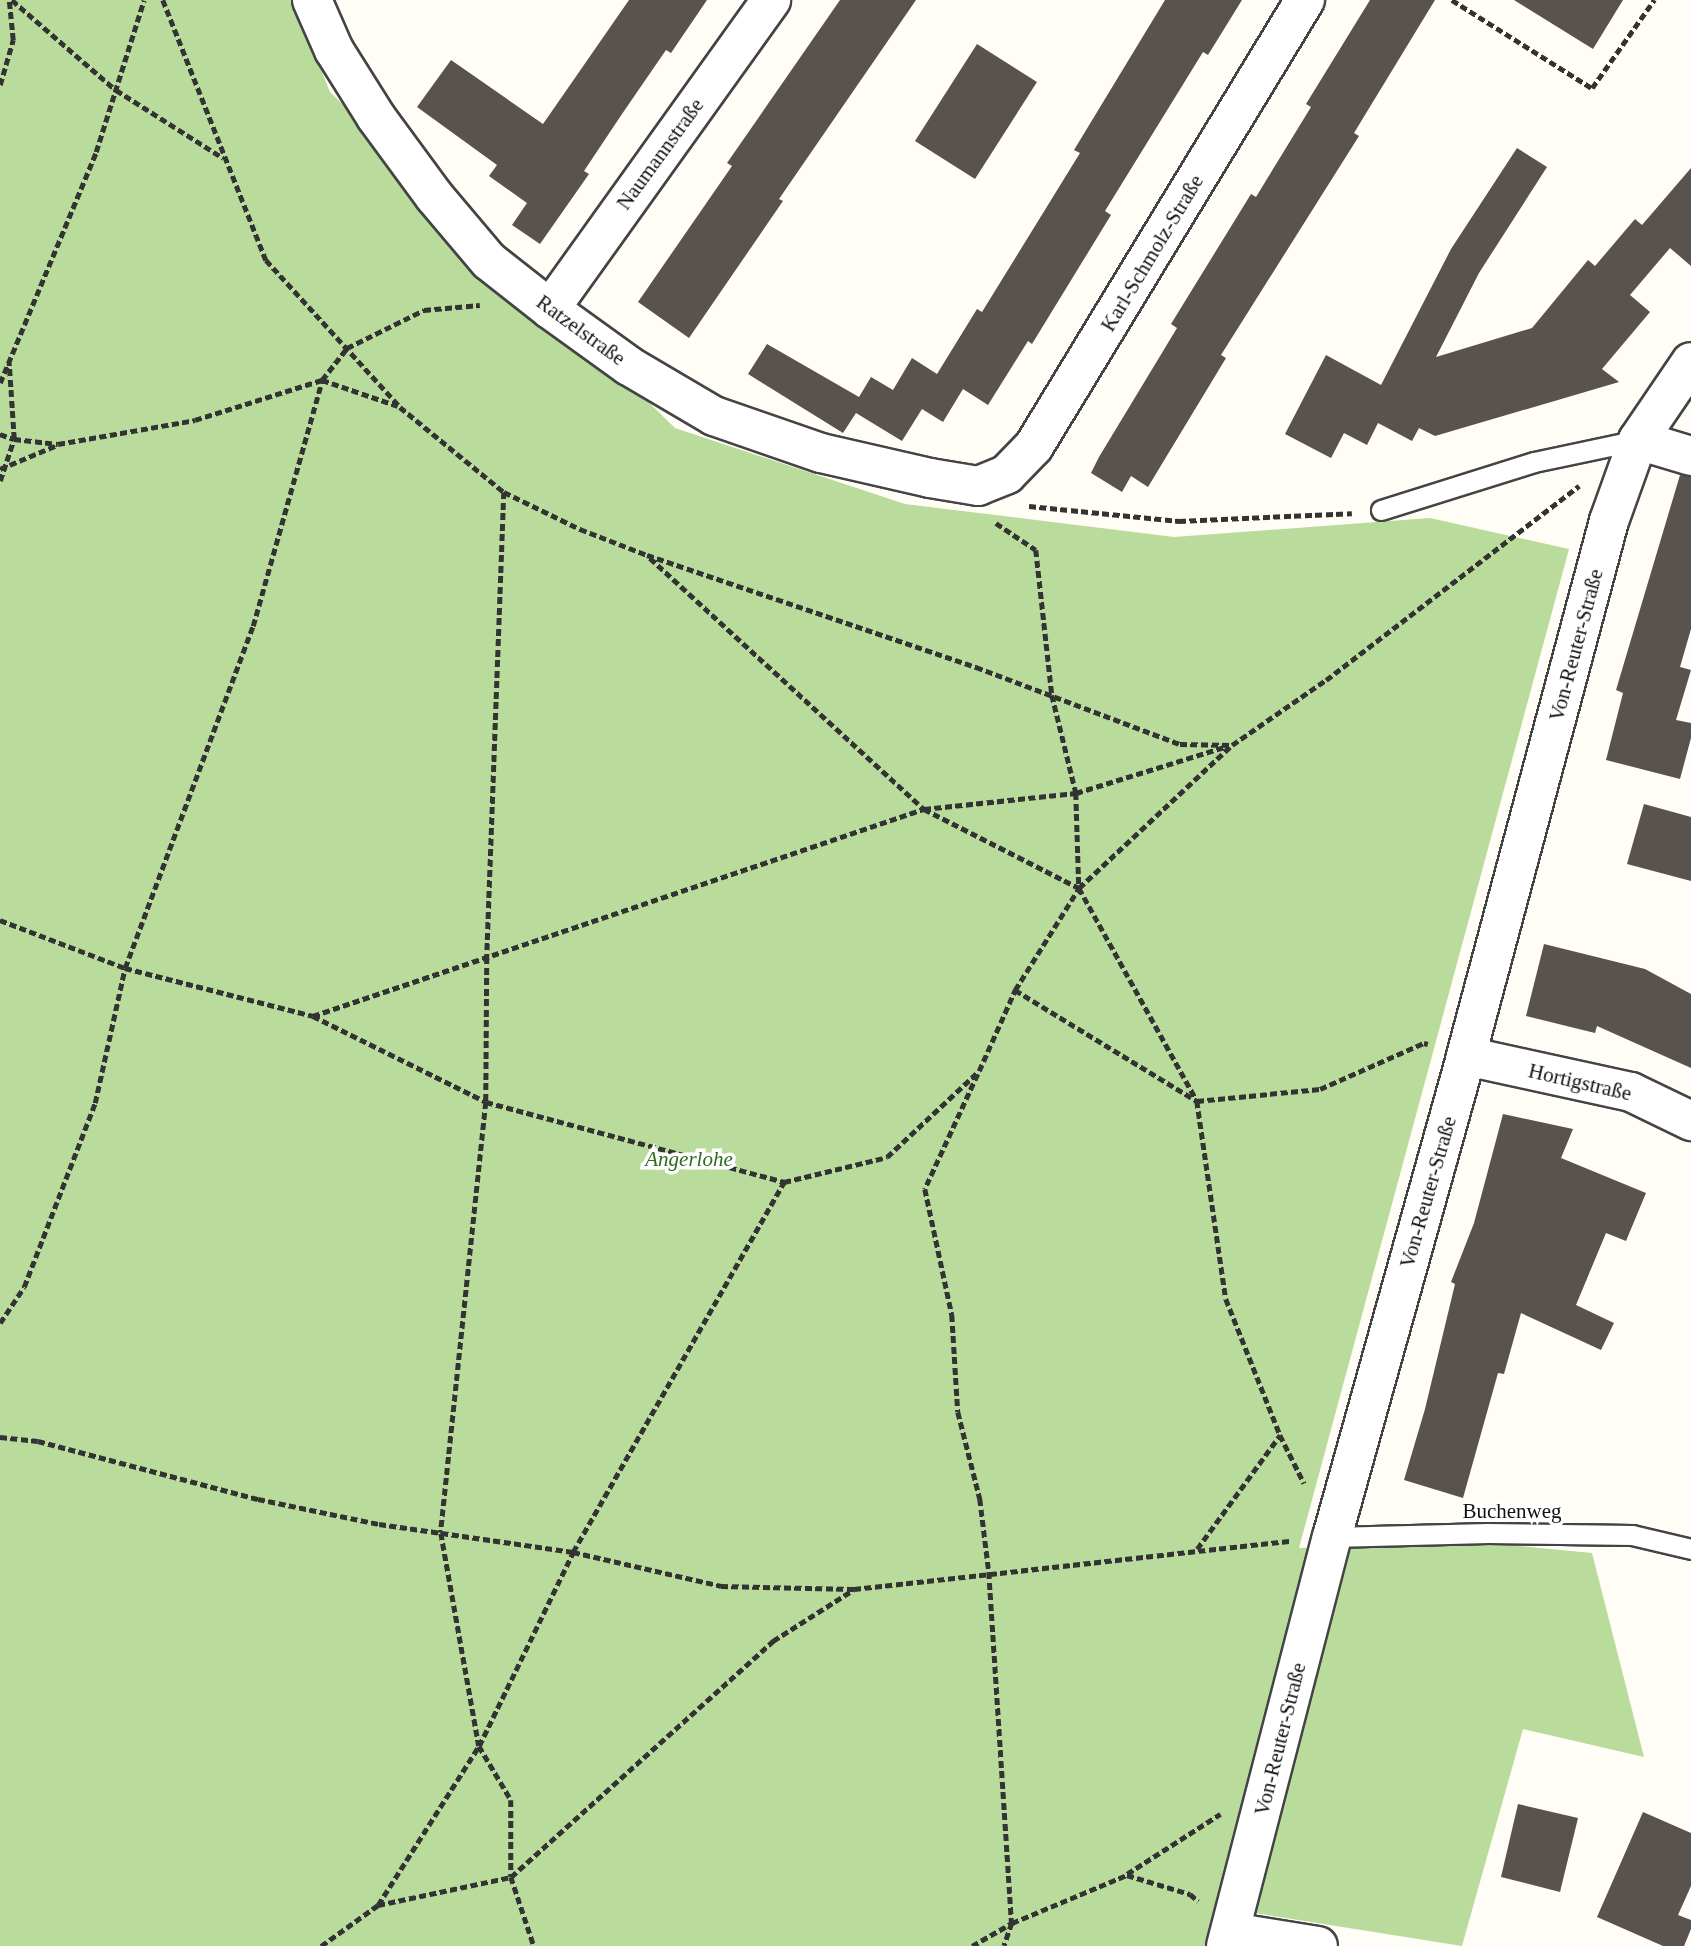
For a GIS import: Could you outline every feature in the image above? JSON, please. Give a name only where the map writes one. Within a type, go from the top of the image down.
[{"type":"street","name":"Ratzelstraße","points":[[312,0],[334,50],[376,117],[457,224],[489,261],[550,309],[629,366],[714,416],[821,453],[978,486]]},
{"type":"street","name":"Naumannstraße","points":[[550,309],[771,0]]},
{"type":"street","name":"Karl-Schmolz-Straße","points":[[978,486],[1007,474],[1034,446],[1305,0]]},
{"type":"street","name":"Von-Reuter-Straße","points":[[1228,1939],[1332,1537],[1466,1056],[1609,521],[1638,440],[1691,362]]},
{"type":"street","points":[[1638,440],[1691,456]]},
{"type":"street","name":"Hortigstraße","points":[[1466,1056],[1631,1092],[1691,1121]]},
{"type":"street","points":[[1228,1939],[1318,1946]]},
{"type":"lane","points":[[1381,510],[1534,462],[1638,440]]},
{"type":"lane","name":"Buchenweg","points":[[1332,1537],[1488,1533],[1632,1535],[1691,1549]]},
{"type":"path","points":[[0,85],[13,40],[10,0]]},
{"type":"path","points":[[10,0],[116,90],[223,158]]},
{"type":"path","points":[[0,383],[96,152],[145,0]]},
{"type":"path","points":[[163,0],[223,158],[266,260],[400,407],[504,492],[580,529],[647,555],[1052,695],[1180,744],[1232,745]]},
{"type":"path","points":[[1452,0],[1592,88],[1654,0]]},
{"type":"path","points":[[0,1323],[24,1287],[95,1103],[125,968],[253,626],[322,380],[347,348],[424,310],[485,305],[517,284]]},
{"type":"path","points":[[0,481],[14,439],[9,359]]},
{"type":"path","points":[[3,468],[58,444],[195,420],[322,380],[400,407]]},
{"type":"path","points":[[0,433],[14,439],[58,444]]},
{"type":"path","points":[[1004,1946],[1012,1923],[989,1572],[980,1499],[958,1412],[952,1315],[925,1189],[1015,990],[1079,888],[1232,745],[1326,680],[1584,482]]},
{"type":"path","points":[[978,486],[1038,509],[1179,521],[1327,516],[1381,510]]},
{"type":"path","points":[[504,492],[487,957],[486,1102],[441,1533],[479,1746],[511,1800],[511,1877],[534,1946]]},
{"type":"path","points":[[0,1437],[38,1441],[258,1499],[379,1524],[573,1552],[721,1586],[854,1589],[1197,1549],[1332,1537],[1280,1435],[1226,1299],[1197,1101],[1079,888],[1076,793],[1052,695],[1036,550],[993,521]]},
{"type":"path","points":[[647,555],[924,810],[1079,888]]},
{"type":"path","points":[[313,1016],[924,810],[1076,793],[1232,745]]},
{"type":"path","points":[[0,920],[125,968],[313,1016],[486,1102],[784,1182],[887,1157],[979,1072]]},
{"type":"path","points":[[1015,990],[1197,1101],[1320,1089],[1424,1043],[1466,1056]]},
{"type":"path","points":[[321,1946],[378,1905],[479,1746],[573,1552],[784,1182]]},
{"type":"path","points":[[1197,1549],[1280,1435]]},
{"type":"path","points":[[378,1905],[511,1877],[773,1641],[854,1589]]},
{"type":"path","points":[[972,1946],[1012,1923],[1127,1875],[1269,1781]]},
{"type":"path","points":[[1127,1875],[1190,1894],[1228,1939]]},
{"type":"green space","name":"Angerlohe","points":[[0,0],[293,0],[330,92],[675,428],[905,504],[1174,537],[1430,518],[1569,549],[1299,1548],[1475,1542],[1592,1553],[1644,1757],[1523,1729],[1462,1946],[1255,1913],[1240,1946],[0,1946]]},
{"type":"building","points":[[629,0],[707,0],[671,53],[666,50],[622,114],[584,171],[589,174],[540,244],[512,225],[527,203],[489,176],[497,165],[417,107],[451,60],[543,124]]},
{"type":"building","points":[[840,0],[916,0],[779,199],[783,201],[689,338],[638,302],[732,166],[727,163]]},
{"type":"building","points":[[1165,0],[1242,0],[1208,55],[1203,52],[1105,211],[1111,215],[1032,344],[1028,341],[988,405],[963,389],[943,422],[922,409],[902,441],[856,413],[843,433],[748,374],[767,344],[859,397],[871,377],[893,390],[912,358],[937,374],[977,309],[982,312],[1080,153],[1074,150]]},
{"type":"building","points":[[1370,0],[1435,0],[1354,133],[1359,136],[1221,355],[1226,358],[1148,487],[1131,476],[1122,492],[1091,473],[1099,457],[1177,328],[1171,324],[1251,194],[1256,197],[1311,107],[1306,104]]},
{"type":"building","points":[[1514,0],[1623,0],[1593,49]]},
{"type":"building","points":[[977,44],[1037,82],[975,179],[915,141]]},
{"type":"building","points":[[1517,148],[1547,167],[1479,273],[1436,357],[1532,328],[1588,260],[1595,266],[1635,219],[1642,225],[1691,168],[1691,266],[1670,248],[1630,295],[1650,312],[1602,369],[1619,382],[1435,436],[1419,428],[1412,441],[1378,423],[1367,445],[1344,433],[1331,458],[1285,434],[1326,355],[1381,385],[1451,249]]},
{"type":"building","points":[[1680,475],[1691,477],[1691,629],[1680,667],[1691,670],[1676,720],[1691,723],[1691,738],[1680,779],[1606,760],[1623,693],[1616,690]]},
{"type":"building","points":[[1644,804],[1691,817],[1691,881],[1627,864]]},
{"type":"building","points":[[1544,944],[1645,969],[1691,994],[1691,1068],[1597,1026],[1595,1033],[1526,1016]]},
{"type":"building","points":[[1503,1114],[1573,1129],[1561,1158],[1646,1193],[1626,1241],[1606,1233],[1576,1305],[1614,1323],[1601,1350],[1521,1313],[1504,1374],[1498,1373],[1463,1498],[1404,1480],[1425,1409],[1455,1284],[1451,1282],[1474,1223]]},
{"type":"building","points":[[1518,1804],[1578,1818],[1560,1892],[1501,1877]]},
{"type":"building","points":[[1643,1812],[1691,1833],[1691,1886],[1678,1915],[1691,1920],[1691,1929],[1684,1946],[1663,1946],[1597,1917]]}]
